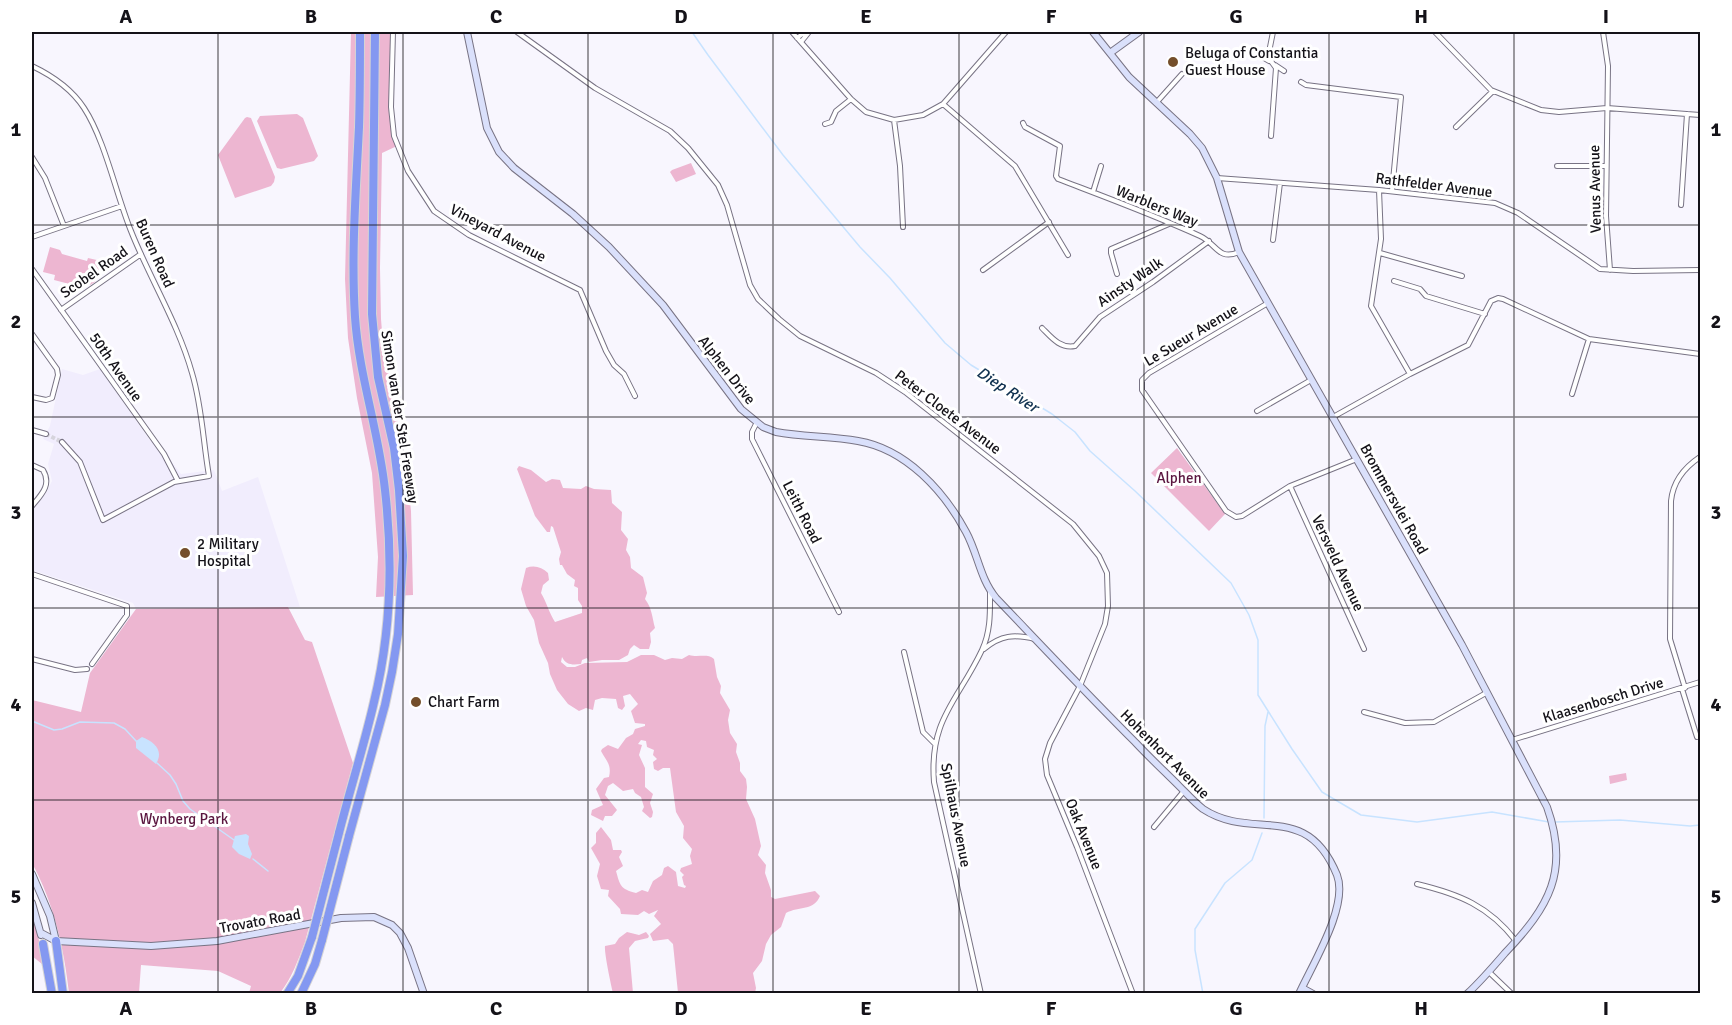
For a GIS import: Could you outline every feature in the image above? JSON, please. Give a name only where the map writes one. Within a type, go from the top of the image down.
[{"type":"highway","name":"Simon van der Stel Freeway","points":[[287,993],[305,961],[375,701],[389,597],[385,489],[359,353],[355,316],[355,210],[360,32]]},
{"type":"highway","name":"Simon van der Stel Freeway","points":[[301,993],[315,964],[386,705],[398,634],[403,556],[399,490],[394,448],[378,377],[372,314],[375,32]]},
{"type":"highway","points":[[48,964],[49,950],[59,938]]},
{"type":"highway","points":[[59,938],[63,993]]},
{"type":"highway","points":[[43,944],[52,993]]},
{"type":"street","name":"Vineyard Avenue","points":[[393,32],[391,107],[394,136],[408,171],[434,211],[469,235],[580,290],[606,351],[614,365],[624,374],[635,396]]},
{"type":"street","name":"Alphen Drive","points":[[467,32],[487,128],[499,152],[514,168],[573,214],[625,263],[663,305],[741,410],[757,423],[777,432],[792,435],[867,442],[903,459],[927,479],[959,519],[971,541],[990,590],[1035,639]]},
{"type":"street","name":"Peter Cloete Avenue","points":[[517,32],[595,88],[670,132],[688,147],[718,186],[728,205],[750,285],[758,299],[778,319],[800,336],[891,382],[1084,535],[1099,556],[1107,573],[1108,606],[1105,624],[1080,686]]},
{"type":"street","points":[[792,32],[851,99],[866,112],[894,120],[923,115],[943,104],[1005,32]]},
{"type":"street","points":[[799,40],[807,32]]},
{"type":"street","name":"Brommersvlei Road","points":[[1093,32],[1129,77],[1197,142],[1217,178],[1239,252],[1487,692],[1547,807],[1554,829],[1556,850],[1556,870],[1550,892],[1534,921],[1467,993]]},
{"type":"street","points":[[1110,53],[1140,32]]},
{"type":"street","points":[[1271,136],[1276,68],[1268,57],[1274,32]]},
{"type":"street","points":[[1435,32],[1485,85],[1494,91],[1549,112],[1607,108],[1701,115]]},
{"type":"street","name":"Venus Avenue","points":[[1603,32],[1608,66],[1606,216],[1610,270]]},
{"type":"street","points":[[1257,54],[1284,71]]},
{"type":"street","name":"Buren Road","points":[[32,66],[63,84],[85,109],[96,132],[141,254],[188,358],[198,394],[209,476],[178,481]]},
{"type":"street","points":[[1156,104],[1182,74]]},
{"type":"street","points":[[1301,82],[1306,85],[1346,91],[1401,97],[1392,191]]},
{"type":"street","points":[[1456,127],[1494,91]]},
{"type":"street","points":[[825,124],[831,122],[836,111],[851,99]]},
{"type":"street","points":[[943,104],[1015,166],[1068,255]]},
{"type":"street","points":[[1681,205],[1687,114]]},
{"type":"street","points":[[894,120],[900,166],[903,227]]},
{"type":"street","name":"Warblers Way","points":[[1023,123],[1025,127],[1060,146],[1056,176],[1209,241],[1222,254],[1230,256],[1239,252]]},
{"type":"street","points":[[32,157],[45,178],[64,226]]},
{"type":"street","points":[[1092,192],[1101,166]]},
{"type":"street","points":[[1557,166],[1606,166]]},
{"type":"street","name":"Rathfelder Avenue","points":[[1217,178],[1392,191],[1479,201],[1506,207],[1594,267],[1610,270],[1701,270]]},
{"type":"street","points":[[1273,240],[1280,183]]},
{"type":"street","points":[[1378,190],[1381,226],[1380,253],[1371,302],[1372,310],[1410,374]]},
{"type":"street","points":[[32,237],[122,206]]},
{"type":"street","points":[[983,270],[1049,222]]},
{"type":"street","points":[[1118,274],[1111,254],[1112,249],[1169,224]]},
{"type":"street","name":"Ainsty Walk","points":[[1042,328],[1056,342],[1069,347],[1075,346],[1100,317],[1209,241]]},
{"type":"street","points":[[1380,253],[1462,276]]},
{"type":"street","name":"Scobel Road","points":[[61,310],[141,254]]},
{"type":"street","name":"50th Avenue","points":[[32,269],[164,454],[178,481]]},
{"type":"street","points":[[1394,281],[1420,289],[1426,296],[1485,314]]},
{"type":"street","points":[[1333,417],[1468,345],[1491,302],[1498,298],[1589,339],[1701,354]]},
{"type":"street","name":"Le Sueur Avenue","points":[[1268,303],[1144,376],[1142,390],[1177,443],[1230,515],[1236,517],[1242,516],[1290,486],[1357,458]]},
{"type":"street","points":[[32,334],[58,373],[54,394],[48,400],[32,397]]},
{"type":"street","points":[[1572,394],[1589,339]]},
{"type":"street","points":[[1257,411],[1312,380]]},
{"type":"street","name":"Leith Road","points":[[757,423],[752,432],[752,439],[839,612]]},
{"type":"street","points":[[32,430],[46,434]]},
{"type":"street","points":[[62,442],[80,462],[103,520],[178,481]]},
{"type":"street","points":[[1697,737],[1670,639],[1671,501],[1680,475],[1701,457]]},
{"type":"street","points":[[32,465],[42,468],[46,475],[45,490],[32,506]]},
{"type":"street","name":"Versveld Avenue","points":[[1290,486],[1364,649]]},
{"type":"street","points":[[32,574],[127,606],[129,611],[92,664]]},
{"type":"street","name":"Spilhaus Avenue","points":[[981,993],[934,782],[933,761],[938,730],[948,708],[982,650],[990,623],[990,590]]},
{"type":"street","points":[[982,650],[1003,636],[1013,635],[1035,639]]},
{"type":"street","name":"Hohenhort Avenue","points":[[1035,639],[1204,809],[1220,817],[1288,828],[1308,835],[1332,864],[1338,878],[1340,901],[1336,916],[1300,991]]},
{"type":"street","points":[[904,651],[923,732],[935,744]]},
{"type":"street","points":[[32,658],[75,670],[87,669]]},
{"type":"street","name":"Klaasenbosch Drive","points":[[1512,740],[1701,682]]},
{"type":"street","name":"Oak Avenue","points":[[1080,686],[1050,743],[1045,759],[1047,775],[1133,993]]},
{"type":"street","points":[[1364,712],[1406,723],[1426,724],[1446,717],[1487,692]]},
{"type":"street","points":[[1154,827],[1184,791]]},
{"type":"street","points":[[32,874],[59,938]]},
{"type":"street","points":[[1417,884],[1440,890],[1487,911],[1503,924],[1516,942]]},
{"type":"street","points":[[32,903],[43,944]]},
{"type":"street","name":"Trovato Road","points":[[59,938],[119,945],[174,945],[230,939],[341,918],[374,917],[387,921],[400,933],[408,948],[421,992]]},
{"type":"street","points":[[41,933],[59,938]]},
{"type":"street","points":[[1489,971],[1512,993]]},
{"type":"street","points":[[1300,991],[1313,993]]},
{"type":"shaded area","points":[[62,369],[83,375],[100,369],[151,442],[155,440],[181,474],[214,470],[222,491],[258,477],[300,607],[136,609],[133,603],[32,570],[32,511],[52,481],[48,464],[54,444],[43,439],[50,426]]},
{"type":"green space","points":[[351,32],[393,32],[391,107],[397,146],[382,153],[381,319],[383,344],[406,466],[411,511],[413,595],[376,597],[378,557],[372,473],[348,338],[345,279]]},
{"type":"green space","points":[[297,114],[303,118],[318,156],[314,161],[277,168],[257,121],[260,116]]},
{"type":"green space","points":[[247,117],[251,118],[275,177],[271,186],[235,198],[218,155]]},
{"type":"green space","points":[[691,163],[696,174],[676,182],[670,172]]},
{"type":"green space","points":[[50,247],[60,250],[62,254],[87,261],[88,258],[101,261],[95,282],[90,285],[82,283],[81,287],[54,280],[55,275],[43,272]]},
{"type":"green space","name":"Alphen","points":[[1177,448],[1225,514],[1209,531],[1151,473]]},
{"type":"green space","points":[[519,466],[531,470],[546,482],[552,479],[560,480],[563,488],[581,489],[586,486],[611,490],[612,503],[622,512],[621,530],[628,539],[626,550],[630,557],[631,568],[643,577],[647,593],[645,599],[655,628],[650,633],[649,649],[640,649],[634,645],[628,655],[619,660],[589,662],[587,658],[582,660],[581,664],[572,664],[565,662],[562,657],[561,662],[567,667],[575,667],[585,663],[627,662],[641,655],[654,655],[665,660],[682,659],[689,655],[708,656],[714,659],[721,686],[720,693],[730,710],[728,720],[730,733],[737,744],[736,752],[740,771],[746,779],[746,799],[755,819],[761,846],[758,855],[766,865],[765,873],[771,897],[775,899],[815,891],[820,896],[810,906],[786,913],[781,927],[771,935],[762,961],[753,973],[755,993],[678,993],[673,944],[668,939],[653,941],[650,934],[661,924],[654,916],[658,910],[649,914],[644,911],[638,915],[621,914],[620,909],[608,896],[609,890],[601,889],[597,876],[600,864],[591,848],[596,843],[596,833],[601,827],[611,840],[613,850],[622,852],[619,857],[623,866],[616,871],[620,883],[627,890],[636,893],[642,890],[648,892],[653,881],[662,875],[664,868],[668,866],[676,872],[678,886],[685,888],[682,877],[684,875],[680,871],[681,868],[692,864],[690,856],[692,849],[683,838],[684,826],[676,812],[670,768],[658,771],[654,769],[653,762],[657,759],[653,755],[654,750],[647,747],[646,741],[641,740],[638,744],[642,745],[639,755],[645,768],[645,787],[653,794],[650,803],[652,817],[650,818],[642,811],[644,807],[641,797],[633,789],[623,791],[613,783],[608,786],[605,795],[617,810],[612,816],[605,816],[603,821],[591,815],[592,810],[603,805],[596,789],[604,778],[609,777],[610,773],[602,749],[608,745],[618,749],[635,729],[645,724],[635,723],[631,711],[638,704],[630,694],[623,696],[625,706],[622,710],[618,708],[616,699],[602,698],[595,700],[593,710],[586,708],[579,711],[568,704],[557,690],[539,643],[534,620],[526,606],[521,589],[526,568],[538,567],[548,573],[549,580],[543,585],[541,593],[555,622],[582,613],[582,606],[578,600],[578,588],[574,586],[575,580],[560,565],[561,552],[553,527],[551,526],[550,532],[547,532],[535,516],[517,469]]},
{"type":"green space","name":"Wynberg Park","points":[[288,607],[305,640],[312,642],[353,763],[305,942],[288,981],[280,993],[249,993],[251,986],[218,971],[141,965],[139,993],[69,993],[57,926],[32,863],[32,700],[81,712],[90,673],[136,609]]},
{"type":"green space","points":[[1626,773],[1627,780],[1610,784],[1609,776]]},
{"type":"green space","points":[[32,914],[41,948],[42,964],[32,956]]},
{"type":"green space","points":[[627,932],[639,935],[646,932],[649,936],[635,941],[629,948],[633,993],[613,993],[605,946],[615,944]]},
{"type":"water","points":[[142,737],[151,742],[159,751],[156,764],[136,748],[136,741]]},
{"type":"water","points":[[246,834],[249,836],[248,844],[252,854],[250,859],[239,854],[232,847],[235,836]]},
{"type":"waterway","name":"Diep River","points":[[692,32],[783,155],[945,343],[971,365],[1052,414],[1075,432],[1090,451],[1231,583],[1249,615],[1258,640],[1258,695],[1322,792],[1361,815],[1417,822],[1492,812],[1549,822]]},
{"type":"waterway","points":[[1264,818],[1265,726],[1268,712]]},
{"type":"waterway","points":[[32,721],[54,730],[80,722],[114,723],[125,729],[137,742]]},
{"type":"waterway","points":[[157,763],[170,775],[183,801],[190,809],[234,840]]},
{"type":"waterway","points":[[1555,822],[1620,820],[1700,825]]},
{"type":"waterway","points":[[1203,994],[1195,950],[1195,929],[1225,883],[1252,860],[1262,833]]},
{"type":"waterway","points":[[253,859],[268,871]]},
{"type":"tunnel","points":[[46,434],[62,442]]},
{"type":"place","name":"Beluga of Constantia Guest House","points":[[1173,62]]},
{"type":"place","name":"2 Military Hospital","points":[[185,553]]},
{"type":"place","name":"Chart Farm","points":[[416,702]]}]
